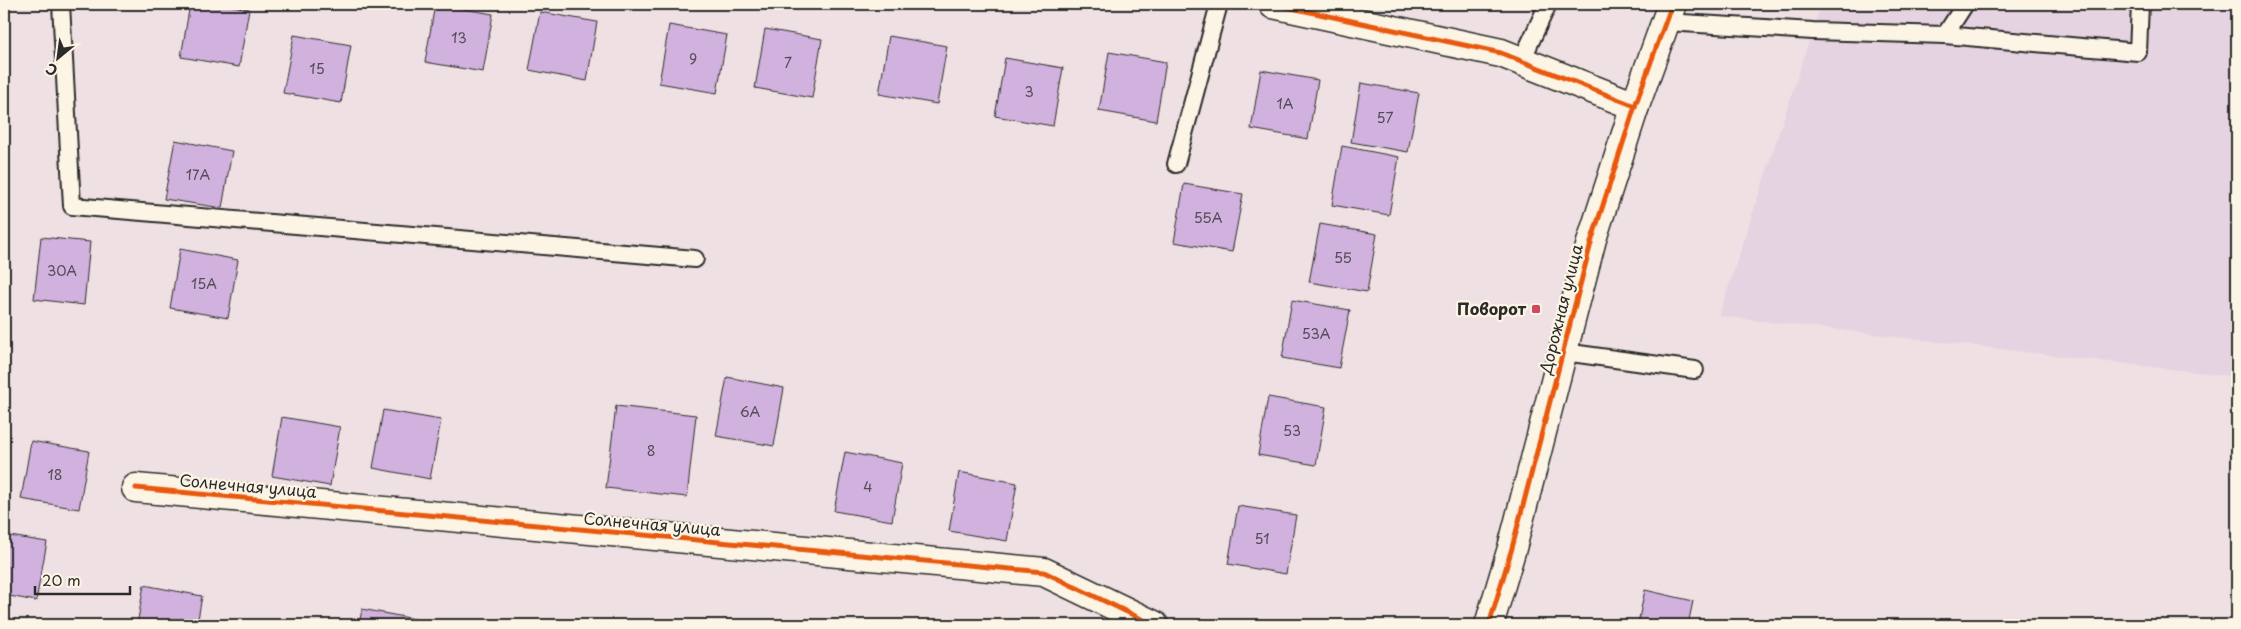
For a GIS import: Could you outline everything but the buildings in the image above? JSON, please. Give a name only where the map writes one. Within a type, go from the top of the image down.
[{"type":"street","points":[[1273,4],[1501,53],[1635,106]]},
{"type":"street","name":"Дорожная улица","points":[[1489,625],[1512,548],[1592,239],[1635,106],[1669,13]]},
{"type":"street","name":"Солнечная улица","points":[[136,488],[1044,572],[1154,625]]},
{"type":"lane","points":[[61,4],[72,206],[695,259]]},
{"type":"lane","points":[[1176,164],[1218,4]]},
{"type":"lane","points":[[1521,62],[1548,4]]},
{"type":"lane","points":[[1945,36],[1965,4]]},
{"type":"lane","points":[[1669,13],[1813,31],[1945,36],[2138,52],[2140,4]]},
{"type":"lane","points":[[1564,352],[1695,370]]},
{"type":"shaded area","points":[[1821,4],[2237,4],[2237,377],[1719,316]]},
{"type":"cycle path","points":[[1273,4],[1501,53],[1635,106]]},
{"type":"cycle path","points":[[1489,625],[1512,548],[1592,239],[1635,106],[1672,4]]},
{"type":"cycle path","points":[[136,488],[1044,572],[1154,625]]},
{"type":"place","name":"Поворот","points":[[1536,309]]}]
